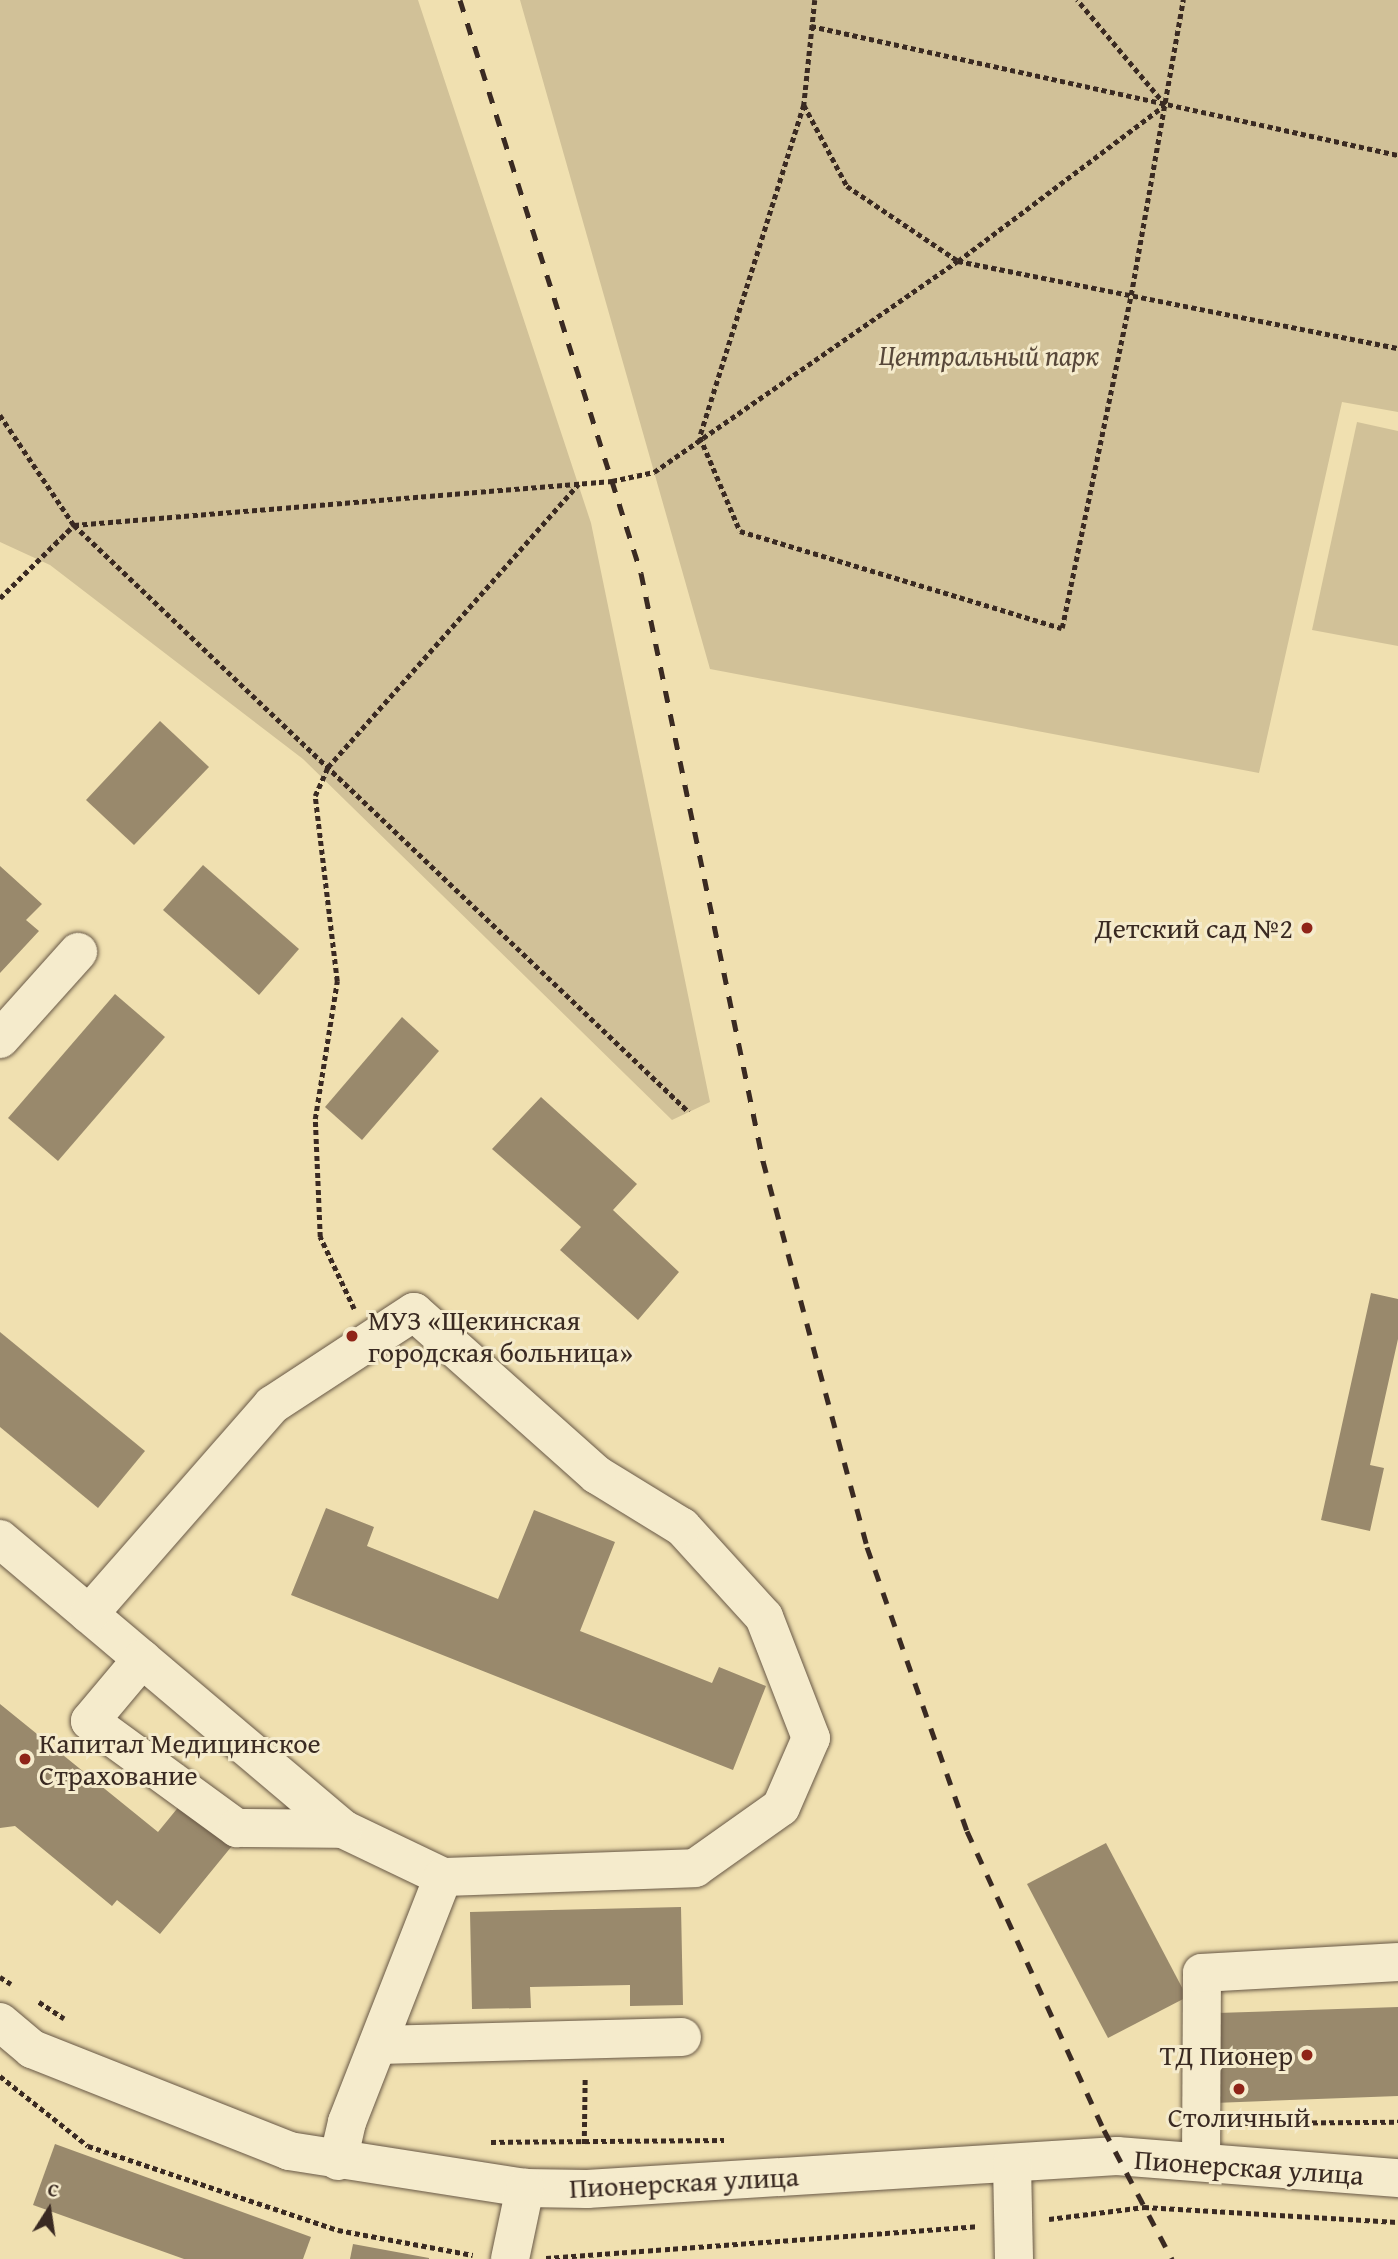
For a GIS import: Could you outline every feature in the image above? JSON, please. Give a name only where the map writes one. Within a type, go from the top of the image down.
[{"type":"street","points":[[0,1039],[79,952]]},
{"type":"street","points":[[0,1539],[343,1829],[443,1877],[695,1868],[781,1807],[811,1738],[764,1617],[682,1527],[597,1475],[414,1312],[272,1405],[89,1614]]},
{"type":"street","points":[[142,1659],[90,1721],[237,1828],[343,1829]]},
{"type":"street","points":[[338,2161],[348,2122],[443,1877]]},
{"type":"street","points":[[1201,2162],[1202,1973],[1398,1962]]},
{"type":"street","name":"Пионерская улица","points":[[0,2022],[32,2049],[289,2151],[338,2161],[525,2188],[587,2189],[1117,2157],[1398,2178]]},
{"type":"street","points":[[379,2045],[682,2037]]},
{"type":"street","points":[[1012,2164],[1014,2241]]},
{"type":"street","points":[[497,2258],[525,2188]]},
{"type":"path","points":[[816,0],[804,105],[700,437],[740,531],[1062,628],[1131,295],[1183,0]]},
{"type":"path","points":[[1077,0],[1165,105]]},
{"type":"path","points":[[811,26],[1398,155]]},
{"type":"path","points":[[804,105],[847,186],[958,261],[1398,348]]},
{"type":"path","points":[[0,598],[74,525],[578,484],[653,472],[958,261],[1165,105]]},
{"type":"path","points":[[0,415],[74,525],[689,1112]]},
{"type":"path","points":[[369,1341],[320,1237],[315,1119],[337,981],[315,796],[328,767],[578,484]]},
{"type":"path","points":[[0,1977],[21,1991]]},
{"type":"path","points":[[32,1997],[74,2024]]},
{"type":"path","points":[[586,2040],[584,2143],[587,2189]]},
{"type":"path","points":[[0,2076],[88,2146],[338,2230],[497,2258]]},
{"type":"path","points":[[1203,2123],[1398,2122]]},
{"type":"path","points":[[477,2142],[584,2143],[734,2139]]},
{"type":"path","points":[[538,2259],[1014,2241],[1143,2207],[1398,2222]]},
{"type":"green space","points":[[0,0],[418,0],[591,523],[710,1102],[672,1120],[303,759],[50,565],[0,542]]},
{"type":"green space","name":"Центральный парк","points":[[520,0],[1398,0],[1398,412],[1342,402],[1259,773],[710,669]]},
{"type":"green space","points":[[1357,422],[1398,431],[1398,646],[1312,630]]},
{"type":"building","points":[[160,721],[209,767],[134,845],[86,800]]},
{"type":"building","points":[[203,865],[299,949],[259,995],[163,910]]},
{"type":"building","points":[[0,866],[42,904],[26,920],[39,931],[0,973]]},
{"type":"building","points":[[115,994],[165,1037],[58,1161],[8,1118]]},
{"type":"building","points":[[402,1017],[439,1051],[362,1140],[325,1107]]},
{"type":"building","points":[[541,1097],[637,1184],[613,1210],[679,1272],[638,1320],[560,1250],[581,1227],[492,1149]]},
{"type":"building","points":[[1371,1293],[1398,1299],[1398,1339],[1370,1465],[1384,1468],[1370,1531],[1321,1520]]},
{"type":"building","points":[[0,1332],[145,1451],[98,1508],[0,1427]]},
{"type":"building","points":[[326,1508],[374,1527],[367,1546],[498,1599],[534,1510],[615,1542],[580,1631],[712,1683],[719,1667],[766,1686],[733,1770],[291,1595]]},
{"type":"building","points":[[0,1704],[158,1832],[185,1799],[236,1841],[160,1934],[117,1900],[112,1906],[15,1826],[0,1828]]},
{"type":"building","points":[[1106,1843],[1187,1997],[1108,2038],[1027,1884]]},
{"type":"building","points":[[681,1907],[683,2005],[630,2006],[630,1985],[530,1987],[531,2008],[472,2009],[470,1912]]},
{"type":"building","name":"ТД Пионер","points":[[1398,2007],[1398,2096],[1214,2103],[1217,2013]]},
{"type":"building","points":[[55,2144],[311,2237],[303,2259],[184,2259],[33,2205]]},
{"type":"building","points":[[353,2244],[429,2258],[429,2259],[350,2259]]},
{"type":"railway","points":[[460,0],[641,573],[763,1161],[867,1547],[967,1831],[1104,2130],[1172,2259]]},
{"type":"place","name":"Детский сад №2","points":[[1307,928]]},
{"type":"place","name":"МУЗ «Щекинская городская больница»","points":[[352,1336]]},
{"type":"place","name":"Капитал Медицинское Страхование","points":[[25,1759]]},
{"type":"place","name":"ТД Пионер","points":[[1307,2055]]},
{"type":"place","name":"Столичный","points":[[1239,2089]]}]
